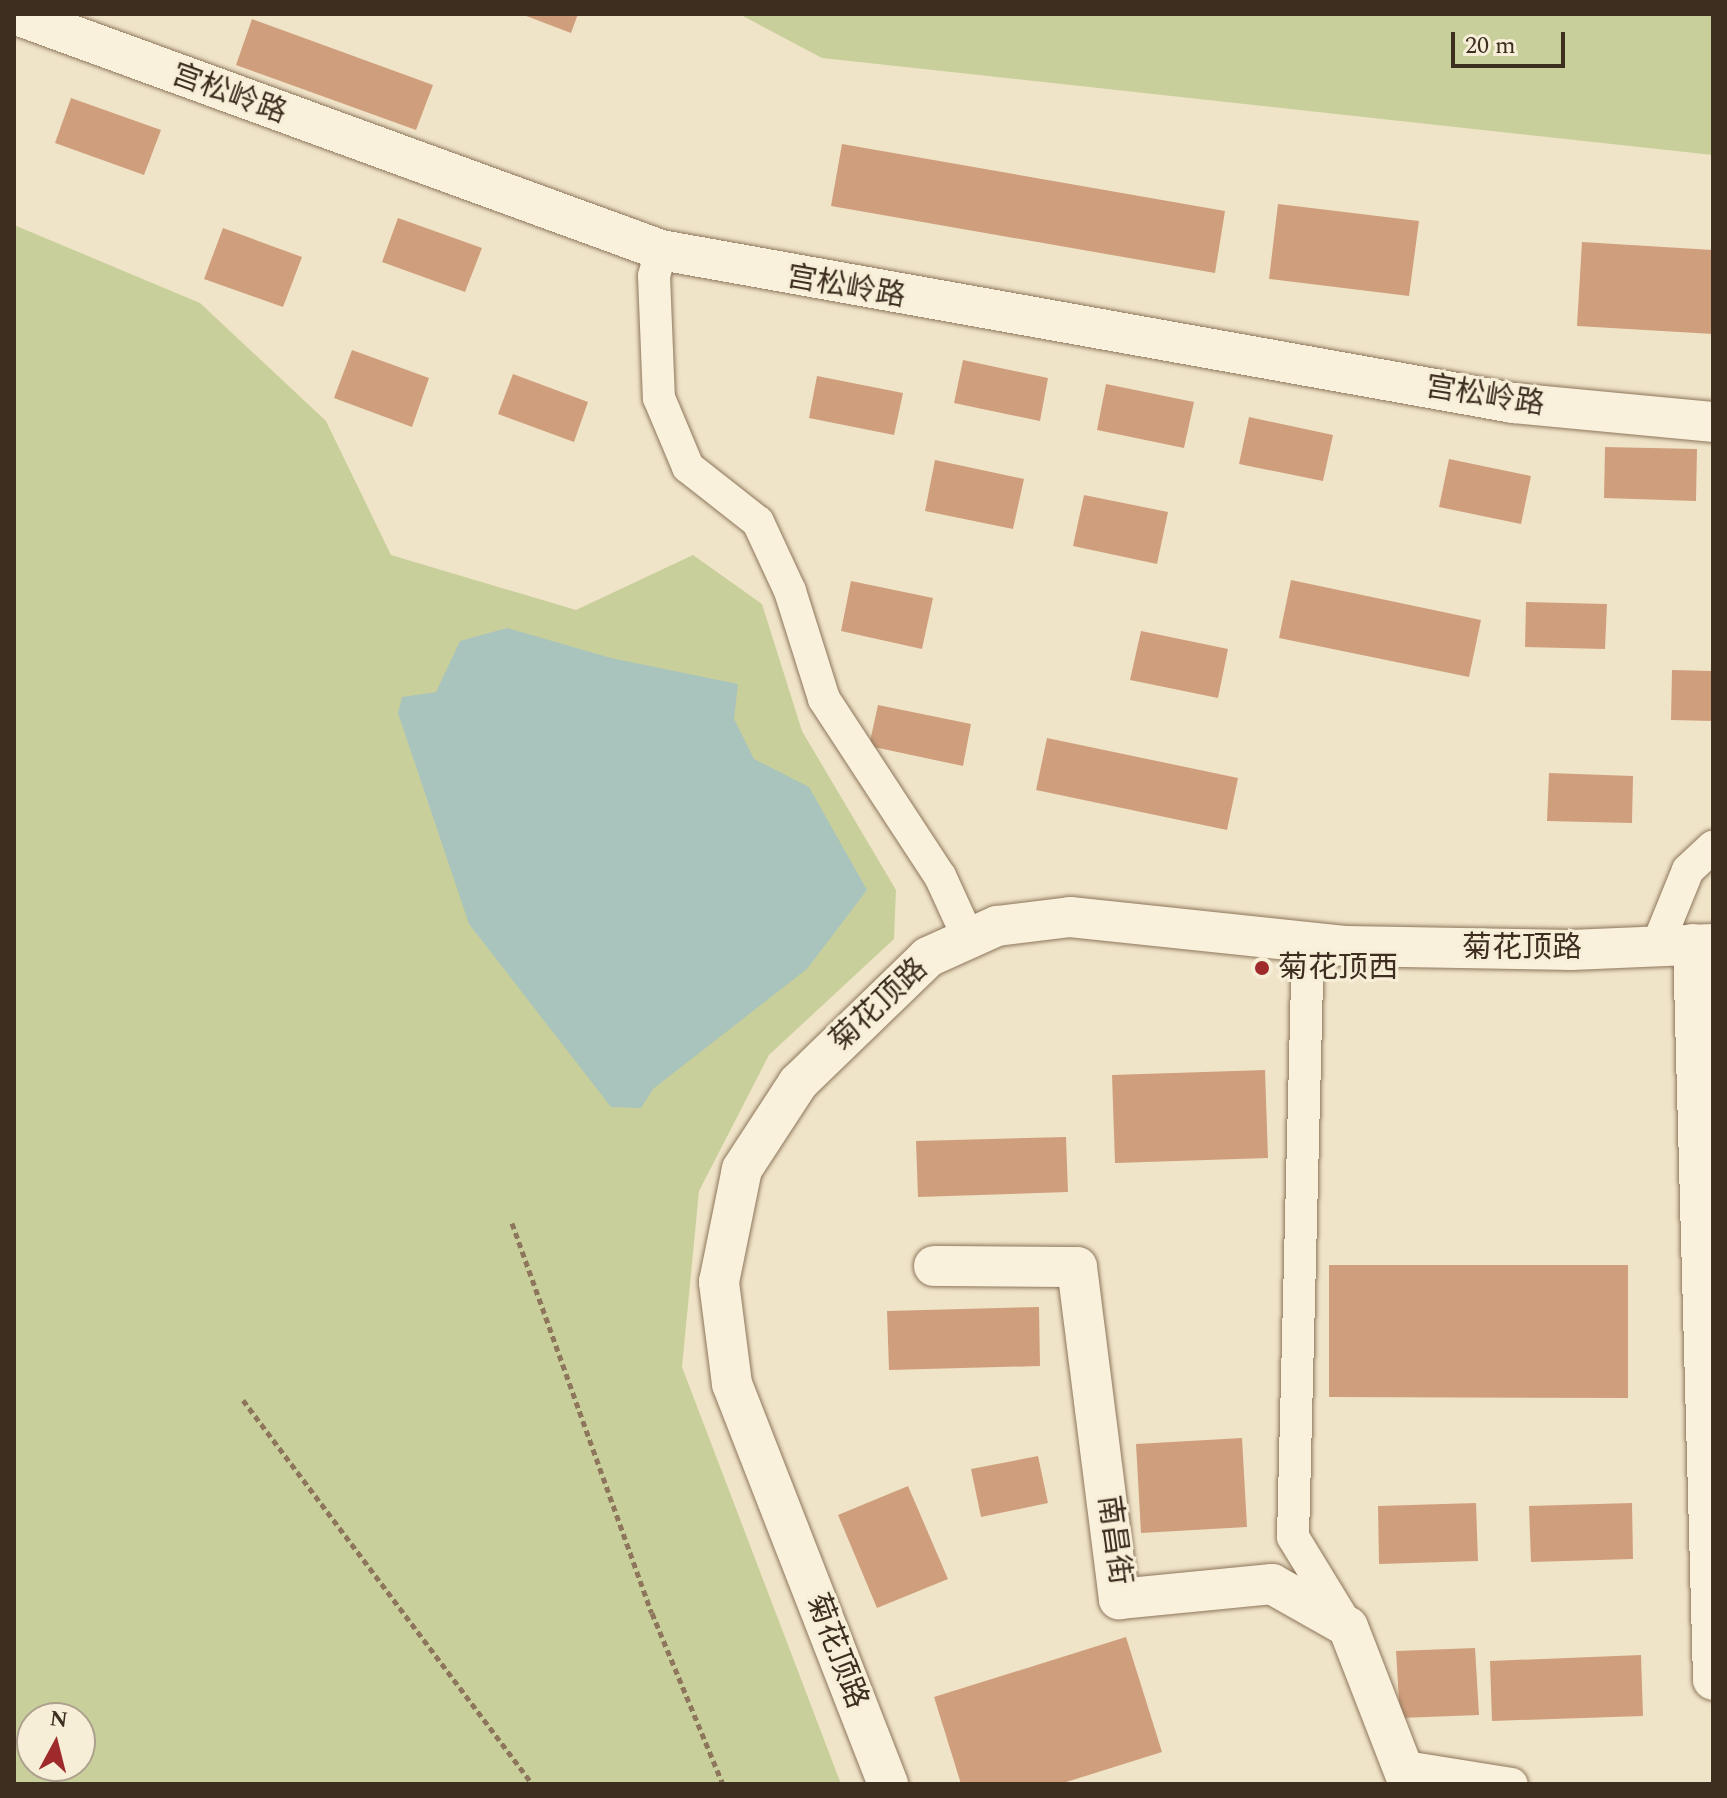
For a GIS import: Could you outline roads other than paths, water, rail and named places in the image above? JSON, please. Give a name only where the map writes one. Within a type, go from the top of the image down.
[{"type":"street","name":"宫松岭路","points":[[14,14],[661,250],[1513,403],[1713,422]]},
{"type":"street","points":[[661,250],[654,276],[659,398],[688,467],[758,522],[790,591],[824,699],[940,876],[967,935]]},
{"type":"street","points":[[1713,847],[1688,870],[1713,1680]]},
{"type":"street","name":"菊花顶路","points":[[888,1784],[732,1384],[719,1282],[742,1169],[798,1083],[928,957],[967,935],[997,926],[1070,917],[1308,941],[1571,950],[1688,944]]},
{"type":"street","points":[[1308,941],[1293,1537],[1348,1627],[1408,1775],[1512,1784]]},
{"type":"street","name":"南昌街","points":[[934,1266],[1077,1267],[1119,1599],[1272,1584],[1348,1627]]},
{"type":"water","points":[[507,628],[611,658],[738,684],[734,719],[754,759],[809,787],[867,890],[807,969],[653,1089],[641,1108],[611,1107],[469,924],[398,713],[402,697],[436,692],[460,641]]},
{"type":"place","name":"菊花顶西","points":[[1262,968]]}]
